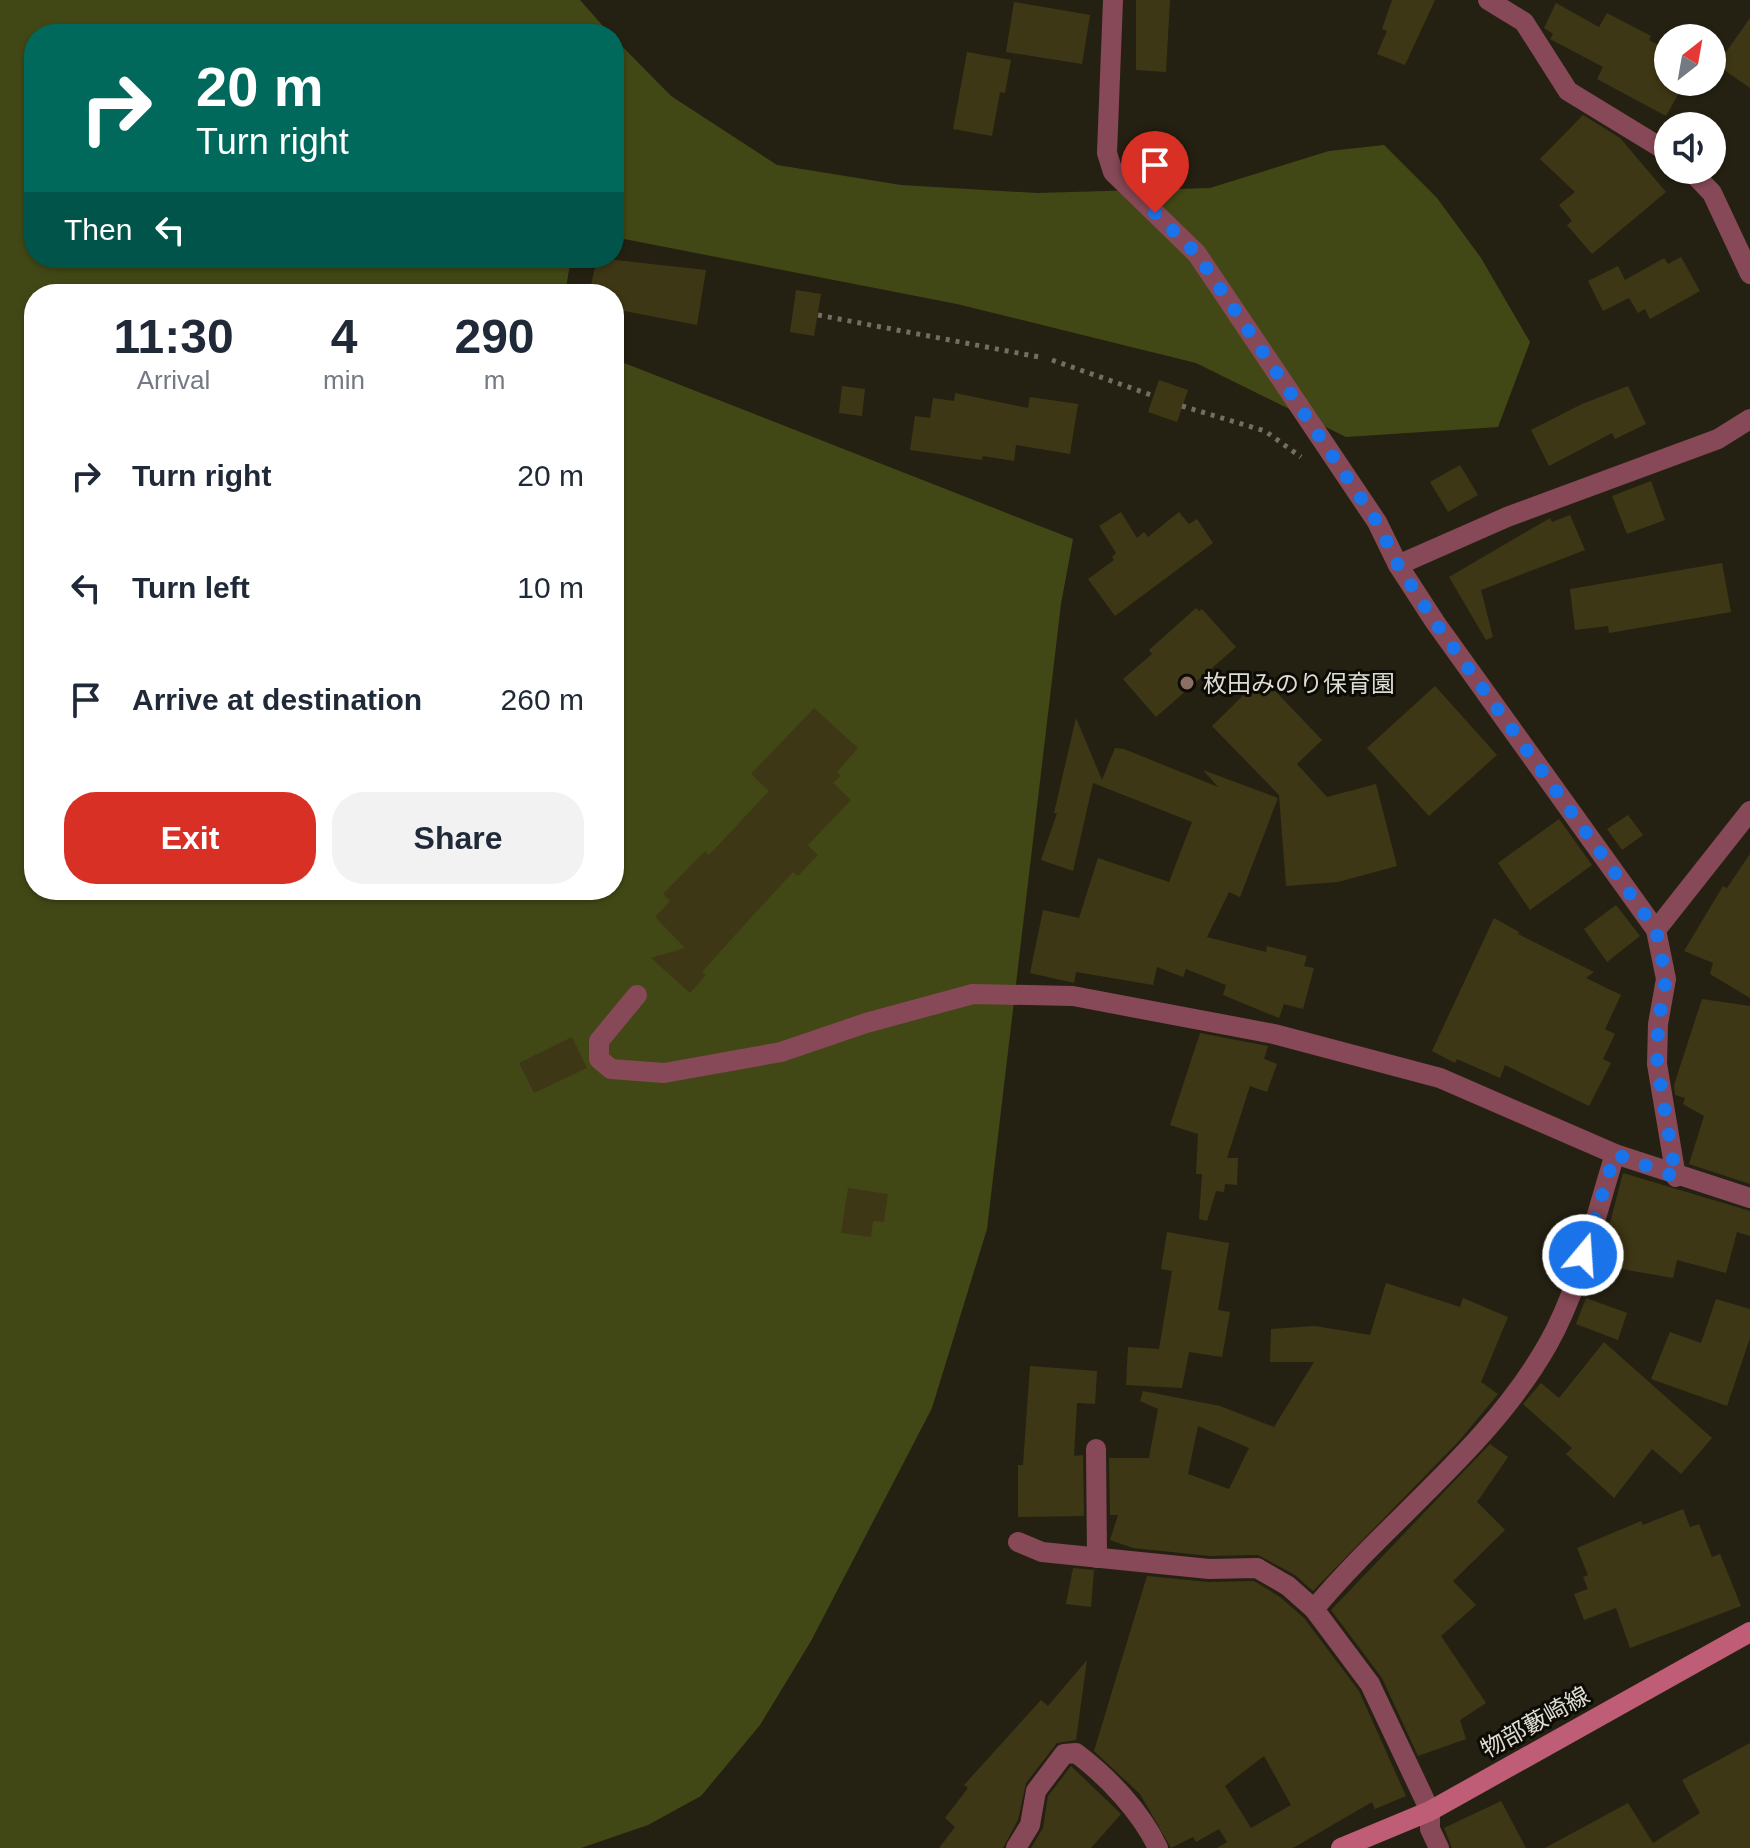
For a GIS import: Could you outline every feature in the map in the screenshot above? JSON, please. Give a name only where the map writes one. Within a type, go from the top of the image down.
[{"type":"main road","name":"物部藪崎線","points":[[1341,1848],[1430,1811],[1750,1632]]},
{"type":"street","points":[[1113,0],[1107,153],[1113,172],[1197,254],[1377,522],[1398,565],[1656,930],[1666,979],[1658,1024],[1657,1064],[1676,1177]]},
{"type":"street","points":[[1488,0],[1524,22],[1568,91],[1654,143]]},
{"type":"street","points":[[1703,184],[1712,193],[1750,274]]},
{"type":"street","points":[[1398,565],[1507,517],[1718,439],[1750,419]]},
{"type":"street","points":[[1656,930],[1750,811]]},
{"type":"street","points":[[637,995],[599,1041],[599,1059],[611,1069],[664,1073],[781,1052],[866,1023],[973,994],[1073,996],[1274,1034],[1440,1078],[1615,1154],[1676,1177],[1750,1198]]},
{"type":"street","points":[[1314,1609],[1343,1574],[1464,1457],[1548,1343],[1575,1280],[1615,1154]]},
{"type":"street","points":[[1096,1449],[1097,1558]]},
{"type":"street","points":[[1018,1542],[1042,1552],[1097,1558],[1209,1569],[1257,1568],[1288,1586],[1314,1609],[1370,1684],[1430,1811],[1430,1829],[1439,1848]]},
{"type":"street","points":[[1016,1848],[1030,1825],[1036,1791],[1064,1754],[1076,1753],[1092,1765],[1148,1828],[1158,1848]]},
{"type":"path","points":[[818,315],[1039,357]]},
{"type":"path","points":[[1052,360],[1154,396]]},
{"type":"path","points":[[1182,406],[1265,431],[1304,460]]},
{"type":"green space","points":[[0,0],[580,0],[601,24],[24,24],[24,268],[569,268],[567,284],[24,284],[24,900],[624,900],[624,363],[1073,539],[1061,604],[987,1229],[932,1408],[811,1641],[760,1725],[701,1796],[648,1825],[581,1848],[0,1848]]},
{"type":"green space","points":[[624,48],[671,96],[777,165],[901,185],[1037,193],[1210,188],[1329,151],[1384,145],[1437,198],[1481,258],[1530,342],[1498,427],[1346,437],[1196,363],[957,304],[624,239]]},
{"type":"building","points":[[1136,0],[1170,0],[1166,72],[1136,70]]},
{"type":"building","points":[[1392,0],[1435,0],[1405,65],[1377,54],[1387,31],[1382,29]]},
{"type":"building","points":[[1014,2],[1090,15],[1082,64],[1006,52]]},
{"type":"building","points":[[1556,3],[1599,27],[1607,13],[1651,36],[1649,40],[1654,43],[1654,96],[1677,96],[1668,112],[1659,112],[1597,79],[1603,67],[1550,39],[1553,34],[1544,28]]},
{"type":"building","points":[[1750,18],[1750,88],[1726,71],[1726,52]]},
{"type":"building","points":[[967,52],[1011,60],[1005,93],[1000,92],[992,136],[953,129]]},
{"type":"building","points":[[1583,115],[1620,138],[1654,178],[1654,184],[1659,184],[1666,192],[1592,254],[1567,225],[1572,221],[1559,205],[1575,192],[1540,159]]},
{"type":"building","points":[[1681,257],[1700,291],[1650,319],[1645,309],[1638,313],[1629,298],[1603,311],[1588,281],[1618,266],[1625,280],[1664,258],[1668,264]]},
{"type":"building","points":[[624,261],[706,270],[697,325],[624,311],[624,284],[591,284],[595,268],[624,268]]},
{"type":"building","points":[[796,290],[821,294],[814,336],[790,332]]},
{"type":"building","points":[[1159,380],[1188,390],[1177,422],[1148,412]]},
{"type":"building","points":[[842,386],[865,389],[862,416],[839,413]]},
{"type":"building","points":[[1628,386],[1646,424],[1615,439],[1612,433],[1549,466],[1531,430],[1582,404]]},
{"type":"building","points":[[955,393],[1028,408],[1030,397],[1078,404],[1070,454],[1016,445],[1014,461],[910,450],[915,416],[930,418],[933,398],[954,401]]},
{"type":"building","points":[[1460,465],[1478,495],[1448,512],[1430,482]]},
{"type":"building","points":[[1651,481],[1665,520],[1627,534],[1612,496]]},
{"type":"building","points":[[1121,512],[1137,538],[1144,532],[1148,537],[1179,512],[1189,524],[1197,519],[1213,543],[1115,616],[1088,579],[1114,560],[1112,557],[1116,553],[1099,526]]},
{"type":"building","points":[[1570,515],[1585,550],[1481,590],[1493,637],[1486,640],[1449,577],[1550,518],[1552,522]]},
{"type":"building","points":[[1722,563],[1731,612],[1609,633],[1608,626],[1575,630],[1570,589]]},
{"type":"building","points":[[1196,608],[1199,611],[1202,609],[1236,647],[1156,717],[1123,679],[1152,654],[1149,650]]},
{"type":"building","points":[[1262,677],[1322,740],[1297,764],[1327,797],[1376,784],[1397,866],[1338,882],[1286,886],[1279,795],[1212,726]]},
{"type":"building","points":[[1435,686],[1497,755],[1429,816],[1367,748]]},
{"type":"building","points":[[814,708],[858,748],[837,772],[841,776],[833,783],[851,800],[808,845],[818,855],[798,876],[793,872],[702,972],[706,975],[690,993],[651,958],[685,948],[655,917],[670,901],[663,894],[705,851],[709,855],[769,791],[751,774]]},
{"type":"building","points":[[1076,718],[1102,780],[1115,748],[1218,787],[1203,770],[1278,798],[1240,897],[1229,892],[1207,937],[1266,952],[1267,946],[1307,956],[1304,966],[1314,968],[1303,1009],[1284,1004],[1279,1018],[1223,995],[1226,985],[1186,969],[1183,977],[1157,967],[1153,985],[1076,972],[1074,983],[1030,973],[1043,910],[1079,918],[1098,858],[1169,882],[1192,822],[1093,783],[1073,871],[1041,860],[1057,813],[1054,813]]},
{"type":"building","points":[[1628,815],[1643,835],[1622,850],[1607,829]]},
{"type":"building","points":[[1559,819],[1592,865],[1530,910],[1498,863]]},
{"type":"building","points":[[1750,854],[1750,998],[1710,974],[1713,963],[1684,951],[1723,886],[1727,888]]},
{"type":"building","points":[[1616,905],[1640,936],[1607,962],[1584,929]]},
{"type":"building","points":[[1494,918],[1518,934],[1594,972],[1586,978],[1621,995],[1605,1029],[1615,1034],[1603,1059],[1611,1063],[1589,1106],[1505,1065],[1500,1078],[1457,1059],[1455,1063],[1432,1051]]},
{"type":"building","points":[[1702,999],[1750,1006],[1750,1184],[1689,1164],[1704,1116],[1683,1104],[1685,1098],[1675,1095],[1674,1085]]},
{"type":"building","points":[[1200,1033],[1268,1046],[1264,1059],[1277,1064],[1267,1092],[1250,1086],[1227,1158],[1238,1158],[1237,1185],[1225,1184],[1224,1192],[1216,1191],[1207,1221],[1199,1219],[1202,1174],[1196,1174],[1198,1134],[1170,1125]]},
{"type":"building","points":[[572,1037],[587,1068],[534,1093],[519,1063]]},
{"type":"building","points":[[1623,1173],[1750,1211],[1750,1236],[1737,1232],[1726,1273],[1677,1260],[1673,1278],[1599,1265]]},
{"type":"building","points":[[848,1188],[888,1194],[884,1222],[873,1221],[871,1237],[841,1233]]},
{"type":"building","points":[[1167,1232],[1229,1243],[1218,1310],[1230,1312],[1222,1357],[1189,1352],[1182,1388],[1126,1385],[1128,1347],[1159,1349],[1172,1271],[1161,1269]]},
{"type":"building","points":[[1386,1283],[1460,1307],[1463,1298],[1508,1317],[1481,1382],[1498,1394],[1459,1441],[1313,1591],[1295,1575],[1258,1555],[1210,1556],[1133,1548],[1110,1540],[1118,1515],[1110,1515],[1109,1458],[1149,1458],[1158,1409],[1140,1401],[1143,1391],[1220,1406],[1274,1427],[1314,1362],[1270,1362],[1271,1329],[1315,1326],[1370,1335]],"holes":[[[1198,1426],[1249,1448],[1229,1489],[1188,1474]]]},
{"type":"building","points":[[1586,1298],[1627,1313],[1618,1340],[1576,1324]]},
{"type":"building","points":[[1716,1299],[1750,1309],[1750,1338],[1727,1406],[1651,1379],[1670,1332],[1701,1343]]},
{"type":"building","points":[[1604,1342],[1712,1438],[1681,1474],[1652,1449],[1614,1498],[1566,1454],[1572,1448],[1523,1404],[1541,1383],[1559,1398]]},
{"type":"building","points":[[1030,1366],[1097,1371],[1095,1404],[1077,1403],[1074,1456],[1083,1455],[1084,1516],[1018,1517],[1018,1465],[1023,1465]]},
{"type":"building","points":[[1490,1444],[1508,1457],[1477,1502],[1505,1530],[1453,1581],[1476,1605],[1441,1636],[1486,1703],[1460,1720],[1466,1739],[1418,1756],[1382,1678],[1331,1610]]},
{"type":"building","points":[[1683,1509],[1690,1527],[1699,1524],[1712,1557],[1720,1554],[1741,1606],[1630,1648],[1616,1608],[1584,1620],[1574,1594],[1588,1589],[1583,1577],[1588,1575],[1577,1548],[1641,1521],[1643,1525]]},
{"type":"building","points":[[1073,1568],[1094,1570],[1091,1607],[1066,1604]]},
{"type":"building","points":[[1147,1576],[1208,1582],[1254,1581],[1280,1597],[1304,1618],[1359,1691],[1406,1796],[1375,1809],[1372,1802],[1293,1848],[1217,1848],[1227,1842],[1219,1829],[1196,1842],[1193,1837],[1171,1848],[1140,1794],[1094,1751]],"holes":[[[1264,1756],[1291,1805],[1251,1828],[1225,1786]]]},
{"type":"building","points":[[1087,1660],[1076,1740],[1057,1743],[1026,1783],[1018,1820],[1003,1848],[939,1848],[955,1827],[945,1818],[968,1788],[964,1785],[1041,1700],[1048,1706]]},
{"type":"building","points":[[1750,1743],[1750,1848],[1545,1848],[1628,1803],[1653,1843],[1700,1813],[1682,1780]]},
{"type":"building","points":[[1071,1766],[1121,1814],[1091,1848],[1031,1848],[1043,1828],[1048,1796]]},
{"type":"building","points":[[1501,1801],[1526,1848],[1452,1848],[1444,1828]]},
{"type":"place","name":"枚田みのり保育園","points":[[1187,683]]},
{"type":"route","points":[[1155,213],[1197,254],[1377,522],[1398,565],[1435,622],[1656,930],[1666,979],[1658,1024],[1657,1064],[1676,1177],[1615,1154],[1583,1255]]}]
